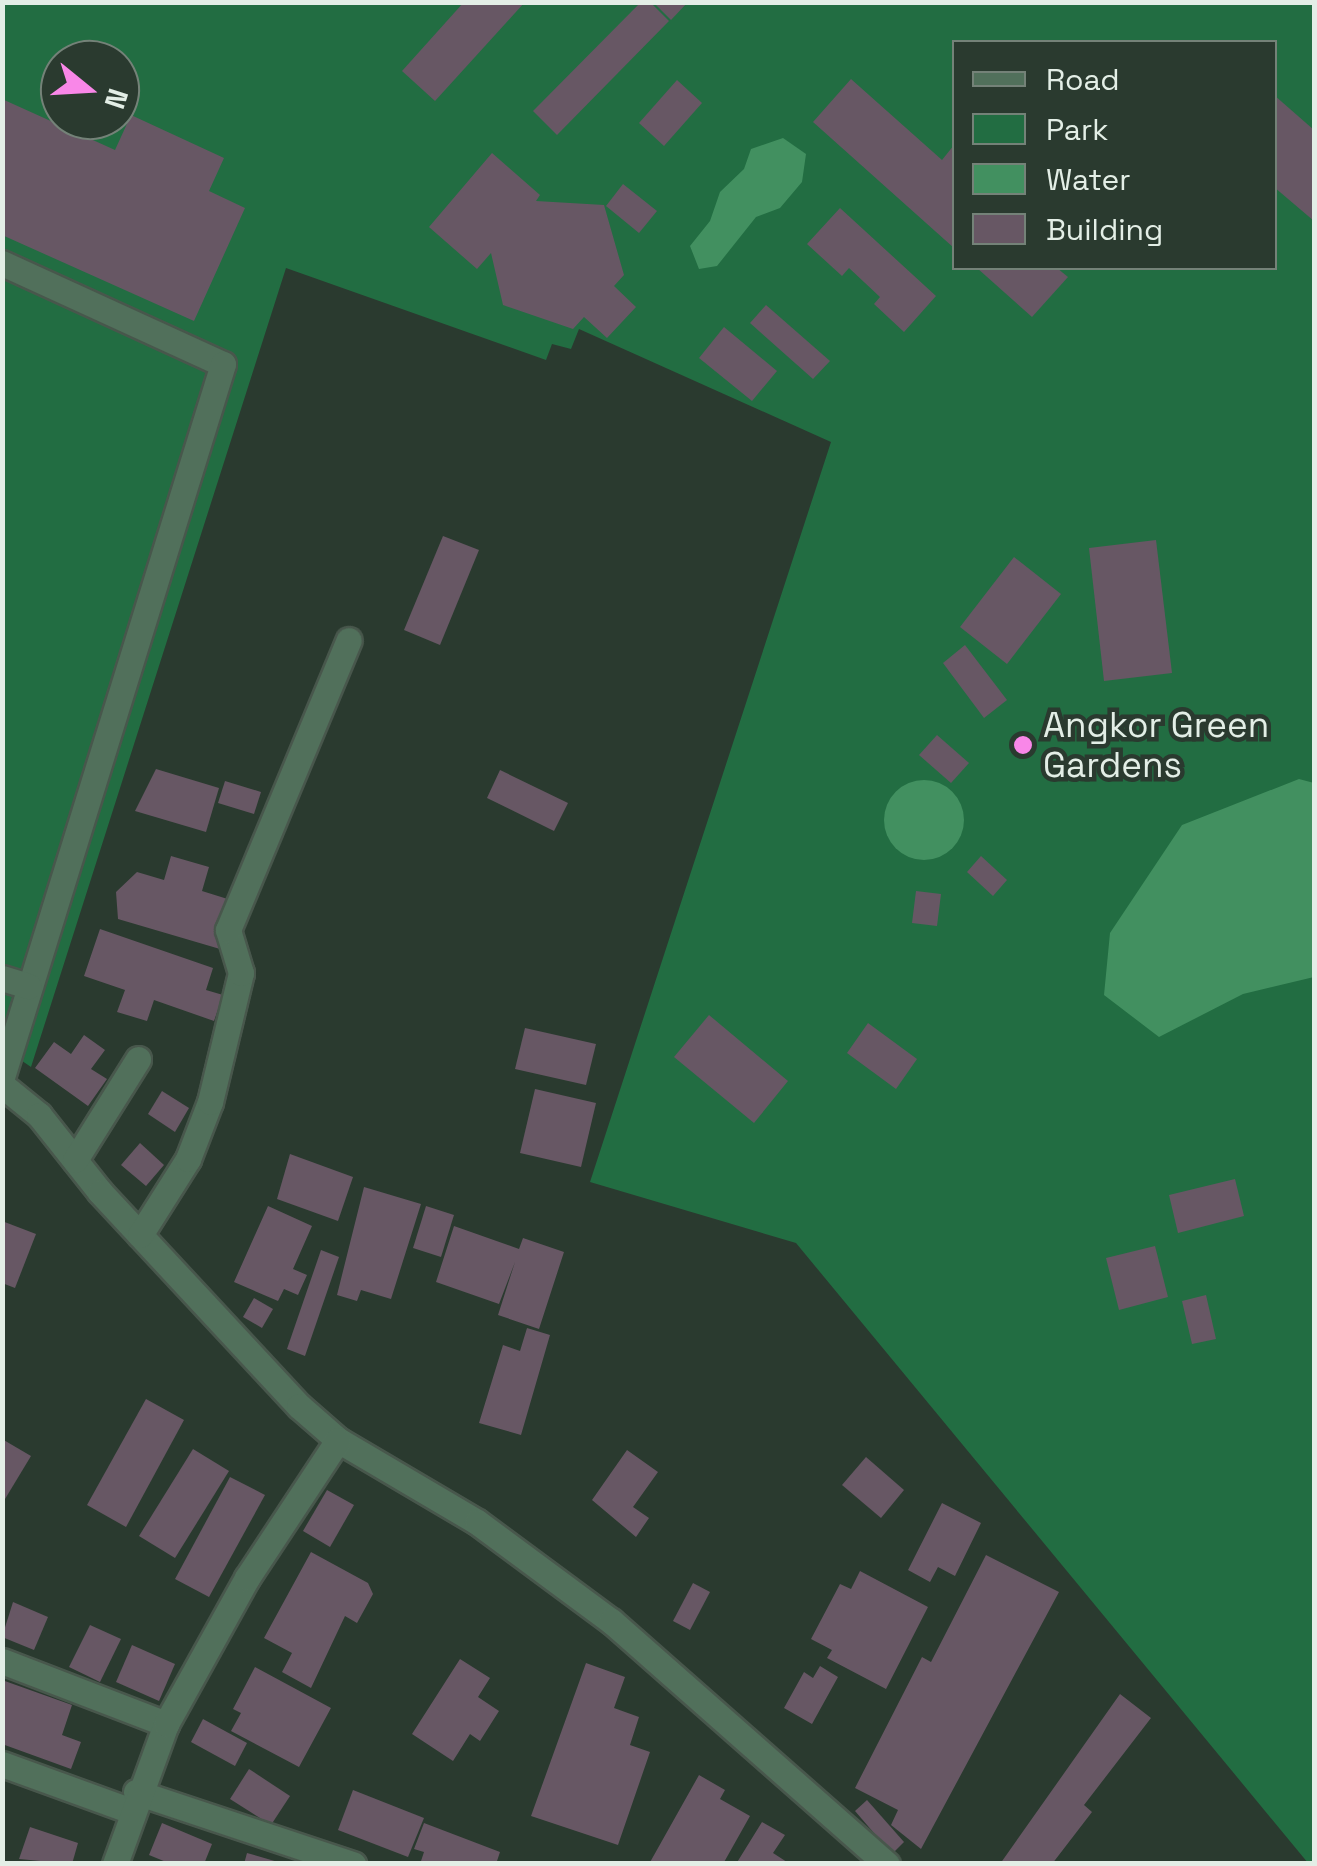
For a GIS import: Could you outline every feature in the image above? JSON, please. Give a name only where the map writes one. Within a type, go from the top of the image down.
[{"type":"street","points":[[2,263],[224,364],[2,1077]]},
{"type":"street","points":[[140,1235],[188,1160],[210,1102],[242,974],[228,930],[348,640]]},
{"type":"street","points":[[2,978],[29,986]]},
{"type":"street","points":[[75,1160],[138,1059]]},
{"type":"street","points":[[2,1085],[39,1114],[140,1235],[338,1440],[476,1522],[611,1620],[887,1864]]},
{"type":"street","points":[[115,1864],[134,1802],[166,1724],[247,1578],[338,1440]]},
{"type":"street","points":[[2,1661],[166,1724]]},
{"type":"street","points":[[2,1764],[353,1864]]},
{"type":"green space","name":"Angkor Green Gardens","points":[[3,3],[1314,3],[1314,1863],[1308,1863],[796,1243],[590,1182],[831,442],[579,329],[571,349],[552,344],[546,360],[286,268],[31,1067],[3,1048]]},
{"type":"water","points":[[783,138],[806,154],[802,182],[780,208],[756,217],[717,266],[699,269],[690,246],[710,221],[720,192],[744,169],[751,149]]},
{"type":"water","points":[[1299,779],[1314,783],[1314,977],[1243,994],[1159,1037],[1104,995],[1110,933],[1182,825]]},
{"type":"water","points":[[924,780],[939,783],[952,792],[961,805],[961,835],[952,848],[939,857],[924,860],[909,857],[896,848],[887,835],[884,820],[887,805],[896,792],[909,783]]},
{"type":"building","points":[[464,2],[525,2],[435,101],[402,71]]},
{"type":"building","points":[[641,2],[650,2],[669,21],[557,135],[533,111]]},
{"type":"building","points":[[653,2],[688,2],[671,20]]},
{"type":"building","points":[[851,79],[942,160],[952,148],[952,246],[813,122]]},
{"type":"building","points":[[677,80],[702,103],[664,146],[639,123]]},
{"type":"building","points":[[1277,98],[1314,130],[1314,221],[1277,190]]},
{"type":"building","points":[[2,99],[40,116],[40,140],[93,140],[115,150],[120,140],[140,140],[140,119],[224,158],[209,191],[245,208],[194,321],[2,235]]},
{"type":"building","points":[[492,153],[540,195],[536,201],[604,205],[624,275],[614,286],[636,307],[607,338],[584,317],[573,329],[503,305],[491,253],[477,269],[429,227]]},
{"type":"building","points":[[623,184],[657,211],[639,233],[606,206]]},
{"type":"building","points":[[840,208],[936,296],[904,332],[874,304],[880,297],[849,268],[842,276],[807,244]]},
{"type":"building","points":[[979,270],[1059,270],[1068,277],[1032,317]]},
{"type":"building","points":[[766,305],[830,361],[813,379],[750,323]]},
{"type":"building","points":[[724,327],[777,371],[752,401],[699,358]]},
{"type":"building","points":[[443,536],[479,550],[440,645],[404,630]]},
{"type":"building","points":[[1156,540],[1172,673],[1104,681],[1089,548]]},
{"type":"building","points":[[1014,557],[1061,594],[1007,664],[960,627]]},
{"type":"building","points":[[965,645],[1007,700],[984,718],[943,663]]},
{"type":"building","points":[[937,735],[969,763],[951,783],[919,755]]},
{"type":"building","points":[[156,769],[219,788],[206,832],[135,811]]},
{"type":"building","points":[[500,770],[568,803],[554,831],[487,798]]},
{"type":"building","points":[[225,781],[261,792],[254,814],[218,803]]},
{"type":"building","points":[[171,856],[209,867],[202,891],[234,901],[220,949],[118,919],[116,892],[137,872],[164,880]]},
{"type":"building","points":[[981,856],[1007,880],[993,896],[967,872]]},
{"type":"building","points":[[916,891],[941,894],[937,926],[912,923]]},
{"type":"building","points":[[100,929],[213,968],[206,990],[223,995],[214,1021],[154,1000],[147,1021],[117,1012],[125,990],[84,976]]},
{"type":"building","points":[[709,1015],[788,1081],[754,1123],[674,1057]]},
{"type":"building","points":[[868,1023],[917,1059],[896,1089],[847,1053]]},
{"type":"building","points":[[525,1028],[596,1044],[586,1085],[515,1069]]},
{"type":"building","points":[[84,1035],[105,1050],[91,1069],[107,1079],[88,1106],[35,1068],[54,1042],[71,1054]]},
{"type":"building","points":[[535,1089],[596,1103],[581,1167],[520,1153]]},
{"type":"building","points":[[162,1091],[189,1108],[175,1132],[148,1114]]},
{"type":"building","points":[[140,1143],[164,1165],[146,1186],[121,1165]]},
{"type":"building","points":[[290,1154],[353,1177],[338,1221],[277,1199]]},
{"type":"building","points":[[1235,1179],[1244,1216],[1178,1233],[1169,1195]]},
{"type":"building","points":[[364,1187],[421,1204],[391,1299],[361,1290],[357,1301],[337,1295]]},
{"type":"building","points":[[268,1206],[312,1226],[293,1269],[307,1275],[298,1295],[284,1289],[278,1301],[234,1282]]},
{"type":"building","points":[[426,1206],[454,1215],[441,1257],[413,1248]]},
{"type":"building","points":[[2,1221],[36,1234],[15,1288],[2,1283]]},
{"type":"building","points":[[454,1226],[519,1249],[523,1238],[564,1252],[539,1329],[498,1315],[515,1262],[499,1304],[436,1282]]},
{"type":"building","points":[[1155,1246],[1168,1297],[1119,1310],[1106,1258]]},
{"type":"building","points":[[321,1250],[339,1257],[305,1356],[287,1349]]},
{"type":"building","points":[[1206,1295],[1216,1339],[1192,1344],[1182,1301]]},
{"type":"building","points":[[254,1298],[273,1309],[262,1328],[243,1317]]},
{"type":"building","points":[[527,1328],[550,1335],[521,1435],[479,1423],[503,1345],[520,1351]]},
{"type":"building","points":[[146,1399],[184,1420],[126,1527],[87,1505]]},
{"type":"building","points":[[2,1439],[31,1456],[2,1504]]},
{"type":"building","points":[[193,1449],[229,1471],[175,1558],[139,1536]]},
{"type":"building","points":[[627,1450],[658,1472],[633,1507],[649,1518],[636,1537],[592,1500]]},
{"type":"building","points":[[866,1457],[904,1490],[881,1518],[842,1485]]},
{"type":"building","points":[[230,1477],[265,1495],[209,1597],[175,1579]]},
{"type":"building","points":[[327,1490],[354,1505],[330,1547],[303,1531]]},
{"type":"building","points":[[942,1503],[981,1523],[955,1576],[938,1567],[930,1582],[908,1570]]},
{"type":"building","points":[[311,1552],[368,1583],[373,1594],[357,1623],[345,1616],[311,1688],[282,1672],[292,1653],[264,1638]]},
{"type":"building","points":[[986,1555],[1059,1592],[921,1849],[891,1825],[898,1810],[855,1788],[922,1657],[931,1662]]},
{"type":"building","points":[[860,1571],[928,1607],[886,1689],[827,1658],[832,1650],[811,1639],[840,1584],[851,1589]]},
{"type":"building","points":[[693,1583],[710,1592],[690,1630],[673,1621]]},
{"type":"building","points":[[13,1602],[48,1617],[34,1650],[2,1637]]},
{"type":"building","points":[[90,1625],[121,1639],[100,1682],[69,1667]]},
{"type":"building","points":[[132,1645],[175,1664],[159,1701],[116,1682]]},
{"type":"building","points":[[460,1659],[490,1678],[478,1697],[499,1711],[480,1741],[470,1734],[453,1761],[412,1734]]},
{"type":"building","points":[[586,1663],[625,1677],[614,1708],[639,1717],[630,1745],[650,1752],[618,1845],[531,1816]]},
{"type":"building","points":[[820,1666],[838,1677],[812,1724],[784,1708],[804,1672],[813,1678]]},
{"type":"building","points":[[255,1667],[331,1708],[299,1767],[231,1731],[241,1713],[233,1709]]},
{"type":"building","points":[[2,1680],[72,1705],[62,1735],[81,1742],[71,1769],[2,1744]]},
{"type":"building","points":[[1120,1694],[1151,1718],[1084,1805],[1092,1812],[1052,1864],[1000,1864]]},
{"type":"building","points":[[203,1719],[247,1743],[235,1766],[191,1742]]},
{"type":"building","points":[[249,1769],[290,1796],[271,1825],[230,1799]]},
{"type":"building","points":[[699,1775],[725,1790],[720,1799],[750,1816],[723,1864],[649,1864]]},
{"type":"building","points":[[353,1790],[424,1818],[408,1857],[338,1830]]},
{"type":"building","points":[[867,1800],[904,1842],[892,1854],[855,1811]]},
{"type":"building","points":[[762,1822],[785,1835],[773,1853],[790,1864],[736,1864]]},
{"type":"building","points":[[162,1823],[212,1844],[204,1864],[171,1864],[149,1855]]},
{"type":"building","points":[[424,1823],[500,1852],[496,1864],[420,1864],[424,1852],[414,1849]]},
{"type":"building","points":[[30,1827],[78,1843],[72,1864],[19,1859]]},
{"type":"building","points":[[247,1853],[278,1862],[278,1864],[244,1864]]},
{"type":"place","name":"Angkor Green Gardens","points":[[1023,745]]}]
